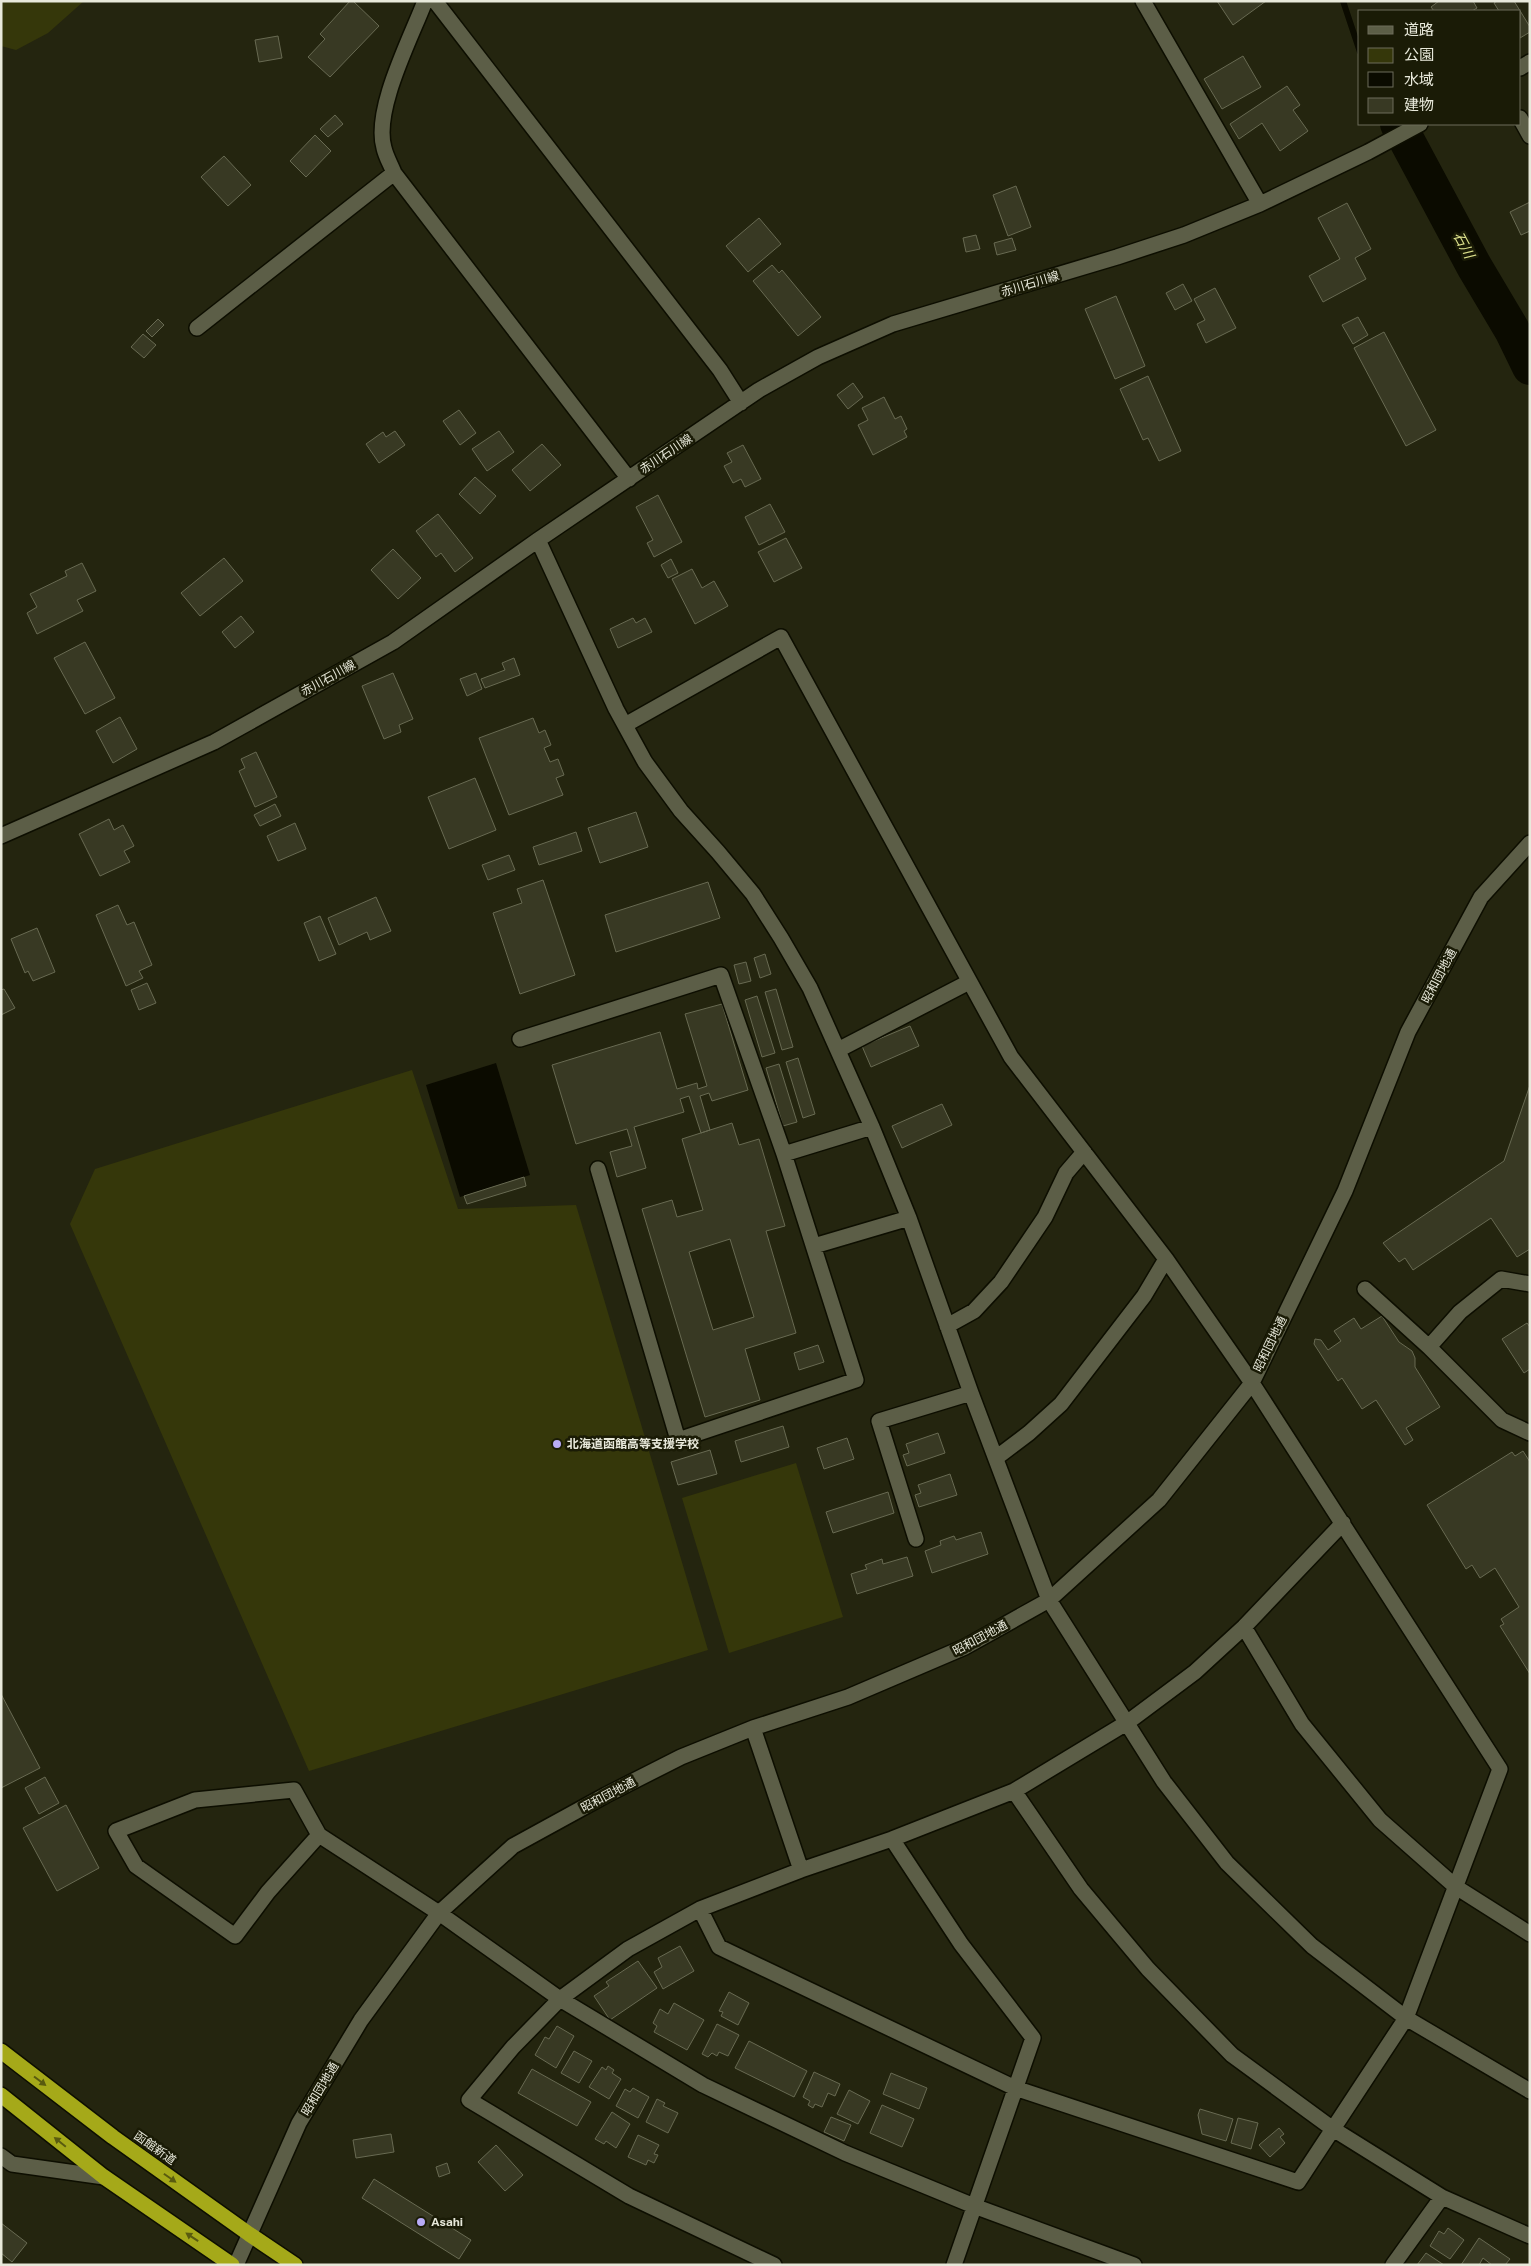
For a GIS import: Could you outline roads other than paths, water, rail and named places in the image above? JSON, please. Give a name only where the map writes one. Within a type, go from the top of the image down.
[{"type":"highway","name":"函館新道","points":[[1,2051],[113,2137],[295,2265]]},
{"type":"highway","points":[[1,2095],[104,2177],[232,2265]]},
{"type":"street","points":[[426,1],[388,96],[382,127],[383,148],[394,173],[629,479]]},
{"type":"street","points":[[435,1],[714,362],[741,403]]},
{"type":"street","points":[[1143,1],[1260,204]]},
{"type":"street","points":[[1521,120],[1530,136]]},
{"type":"street","name":"赤川石川線","points":[[1,836],[214,742],[393,642],[538,540],[741,403],[818,357],[893,324],[1184,235],[1260,204],[1368,152],[1418,125]]},
{"type":"street","points":[[197,328],[394,173]]},
{"type":"street","points":[[538,540],[625,725],[645,762],[681,811],[758,901],[810,988],[872,1127],[909,1218],[971,1393],[1049,1600],[1128,1722],[1164,1782],[1227,1863],[1312,1946],[1406,2018],[1530,2091]]},
{"type":"street","points":[[625,725],[782,638],[1011,1057],[1166,1259],[1252,1383],[1500,1769],[1406,2018],[1298,2182],[1015,2088],[718,1947],[700,1909]]},
{"type":"street","name":"昭和団地通","points":[[236,2265],[299,2123],[361,2020],[439,1913],[513,1846],[606,1795],[681,1757],[753,1728],[848,1697],[964,1647],[1049,1600],[1159,1500],[1252,1383],[1344,1191],[1408,1032],[1481,897],[1530,843]]},
{"type":"street","points":[[520,1039],[721,974],[784,1154],[856,1380],[678,1440],[598,1169]]},
{"type":"street","points":[[838,1050],[969,982]]},
{"type":"street","points":[[784,1154],[872,1127]]},
{"type":"street","points":[[947,1326],[974,1311],[1001,1282],[1045,1217],[1066,1173],[1084,1152]]},
{"type":"street","points":[[814,1246],[909,1218]]},
{"type":"street","points":[[996,1458],[1061,1404],[1144,1296],[1166,1259]]},
{"type":"street","points":[[1429,1347],[1460,1312],[1501,1279],[1530,1284]]},
{"type":"street","points":[[1365,1288],[1429,1347],[1502,1420],[1530,1434]]},
{"type":"street","points":[[916,1539],[879,1421],[971,1393]]},
{"type":"street","points":[[774,2265],[629,2196],[469,2100],[513,2047],[560,1999],[628,1949],[700,1909],[801,1870],[892,1839],[1014,1791],[1128,1722],[1195,1672],[1244,1627],[1343,1523]]},
{"type":"street","points":[[1244,1627],[1302,1724],[1380,1820],[1456,1887],[1530,1934]]},
{"type":"street","points":[[753,1728],[801,1870]]},
{"type":"street","points":[[319,1836],[268,1892],[235,1936],[136,1866],[116,1831],[194,1800],[294,1790],[319,1836],[439,1913],[560,1999],[703,2086],[844,2153],[974,2206],[1134,2265]]},
{"type":"street","points":[[1014,1791],[1081,1889],[1148,1968],[1232,2055],[1333,2129],[1442,2197],[1530,2236]]},
{"type":"street","points":[[892,1839],[961,1944],[1033,2038],[954,2265]]},
{"type":"street","points":[[1,2156],[12,2164],[104,2177]]},
{"type":"street","points":[[1393,2265],[1442,2197]]},
{"type":"water","points":[[496,1063],[530,1175],[460,1197],[426,1085]]},
{"type":"waterway","name":"石川","points":[[1343,1],[1358,46]]},
{"type":"waterway","name":"石川","points":[[1399,125],[1474,266],[1512,330],[1530,367]]},
{"type":"place","name":"北海道函館高等支援学校","points":[[557,1444]]},
{"type":"place","name":"Asahi","points":[[421,2222]]}]
